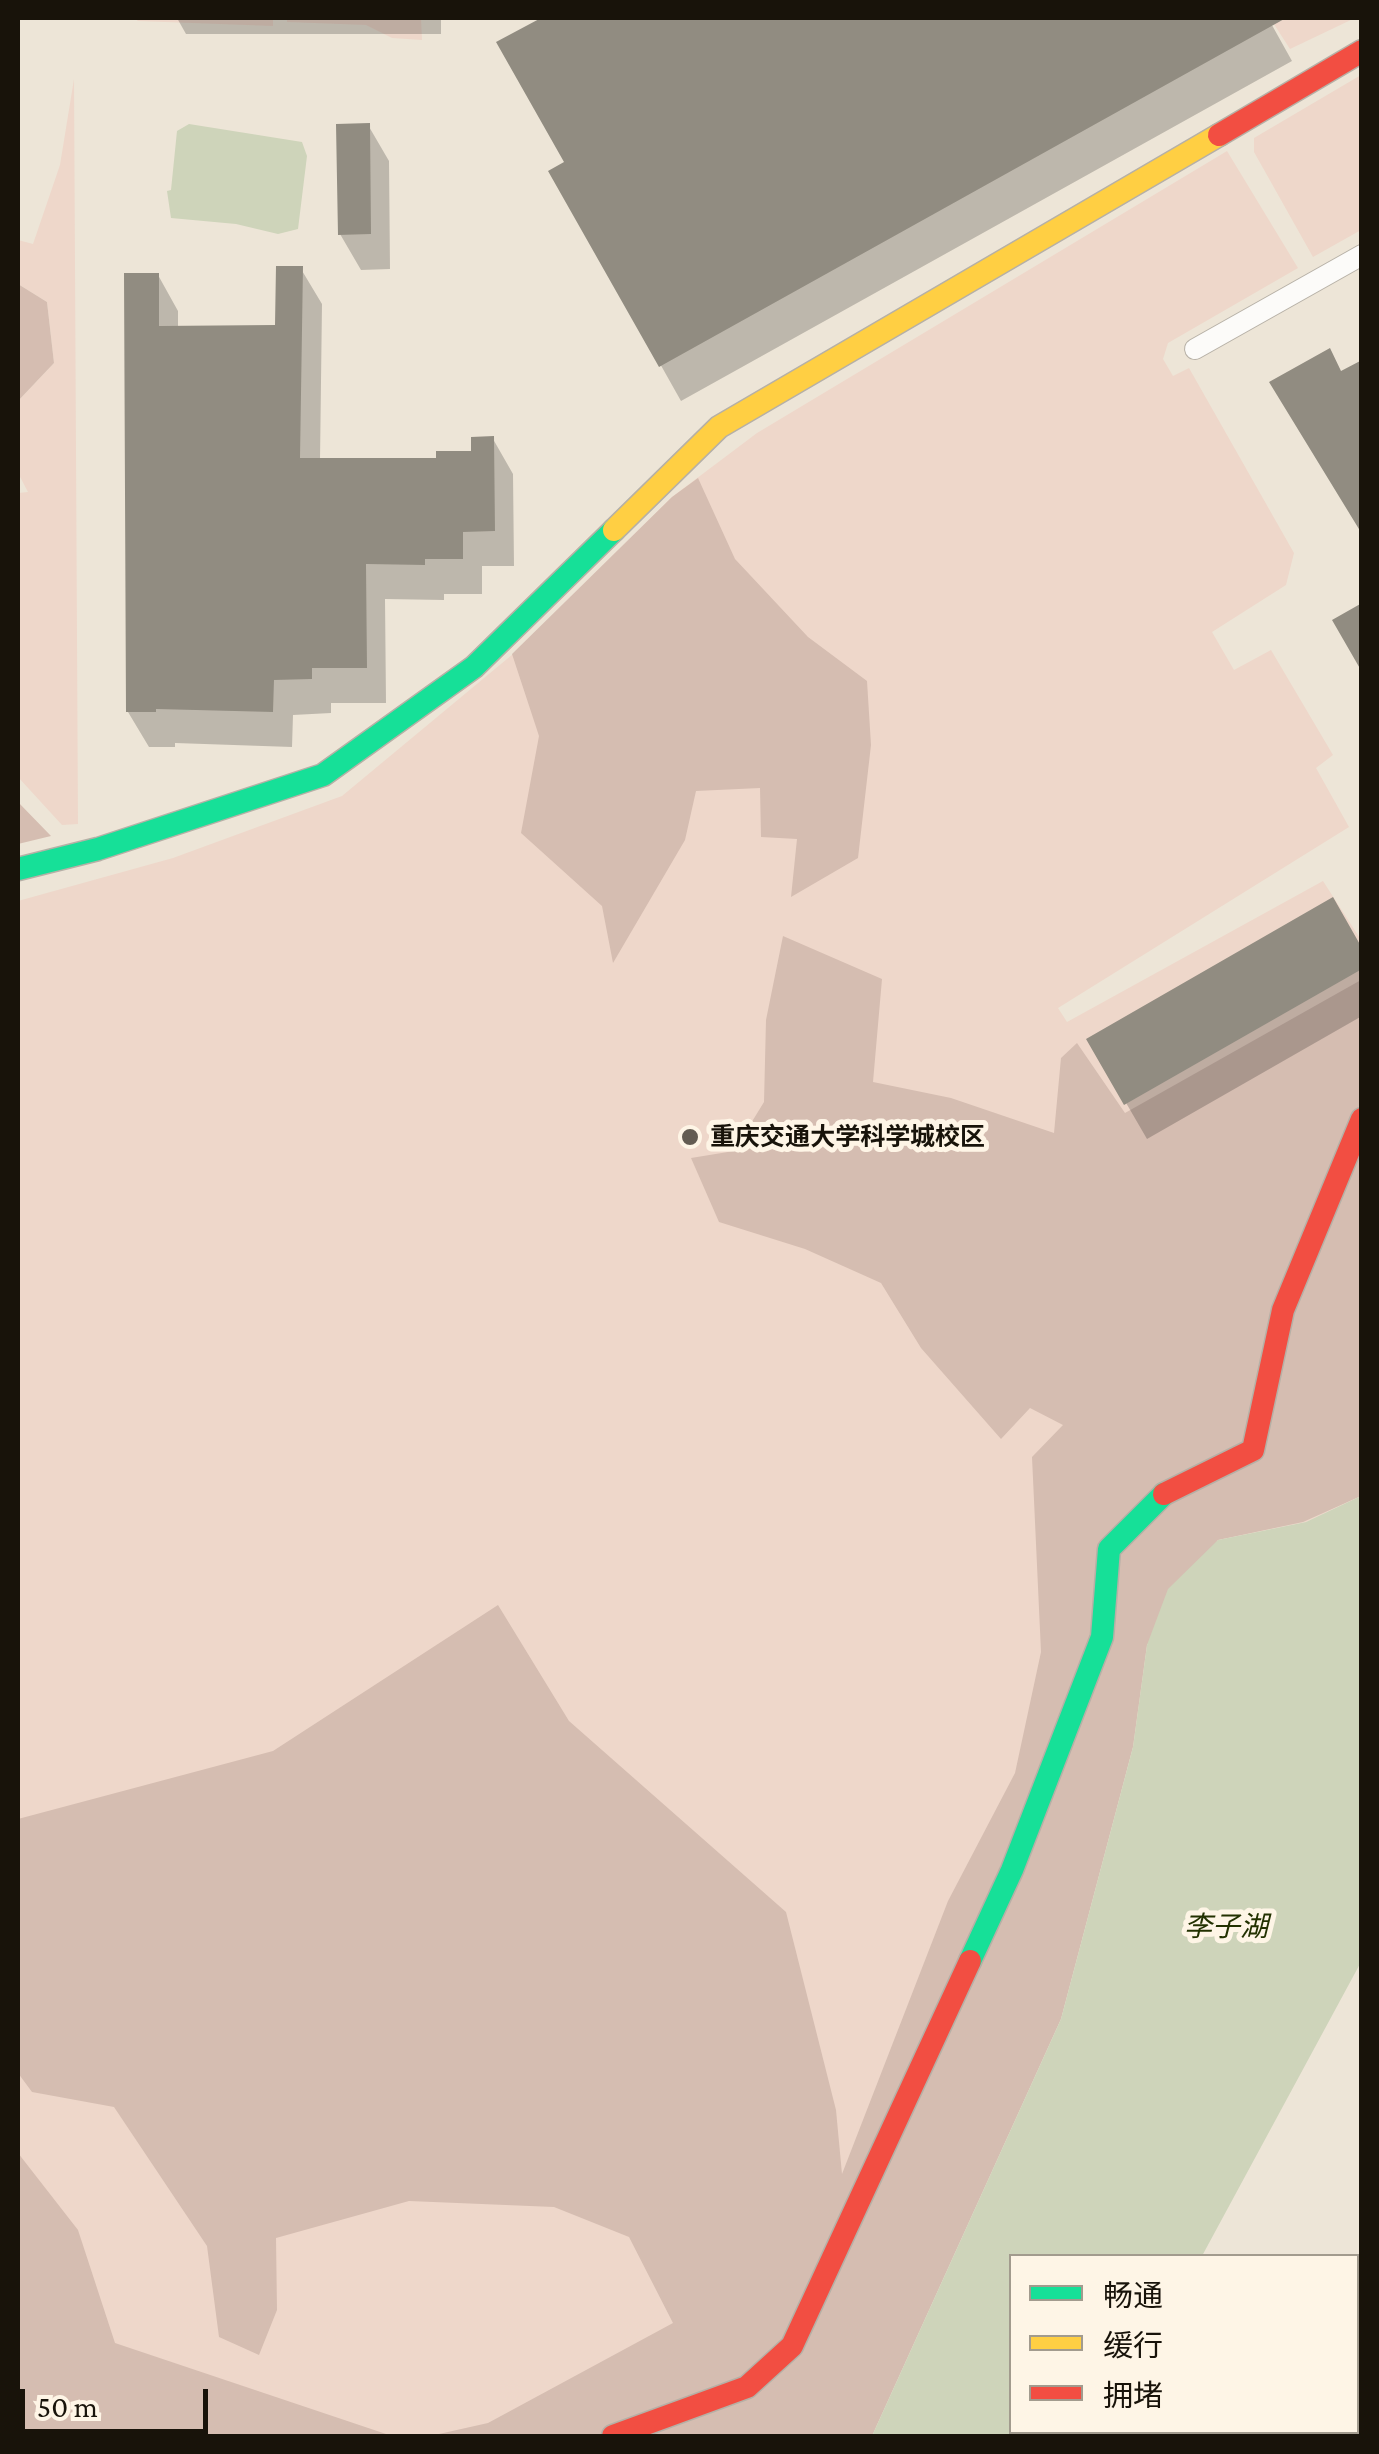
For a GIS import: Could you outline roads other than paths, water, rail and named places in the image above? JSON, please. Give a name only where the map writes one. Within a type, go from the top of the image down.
[{"type":"street","points":[[18,869],[98,849],[323,775],[474,666],[719,427],[1362,51]]},
{"type":"street","points":[[1195,349],[1362,256]]},
{"type":"street","points":[[613,2436],[747,2386],[792,2346],[1012,1870],[1102,1637],[1110,1549],[1157,1497],[1254,1450],[1283,1310],[1362,1119]]},
{"type":"water","points":[[189,124],[302,142],[307,156],[298,229],[278,234],[236,224],[171,218],[167,191],[171,190],[177,131]]},
{"type":"water","name":"李子湖","points":[[1361,1496],[1361,1962],[1203,2254],[1009,2254],[1009,2434],[1130,2436],[872,2436],[1061,2019],[1133,1747],[1147,1645],[1168,1589],[1218,1540],[1306,1522]]},
{"type":"place","name":"重庆交通大学科学城校区","points":[[690,1137]]}]
